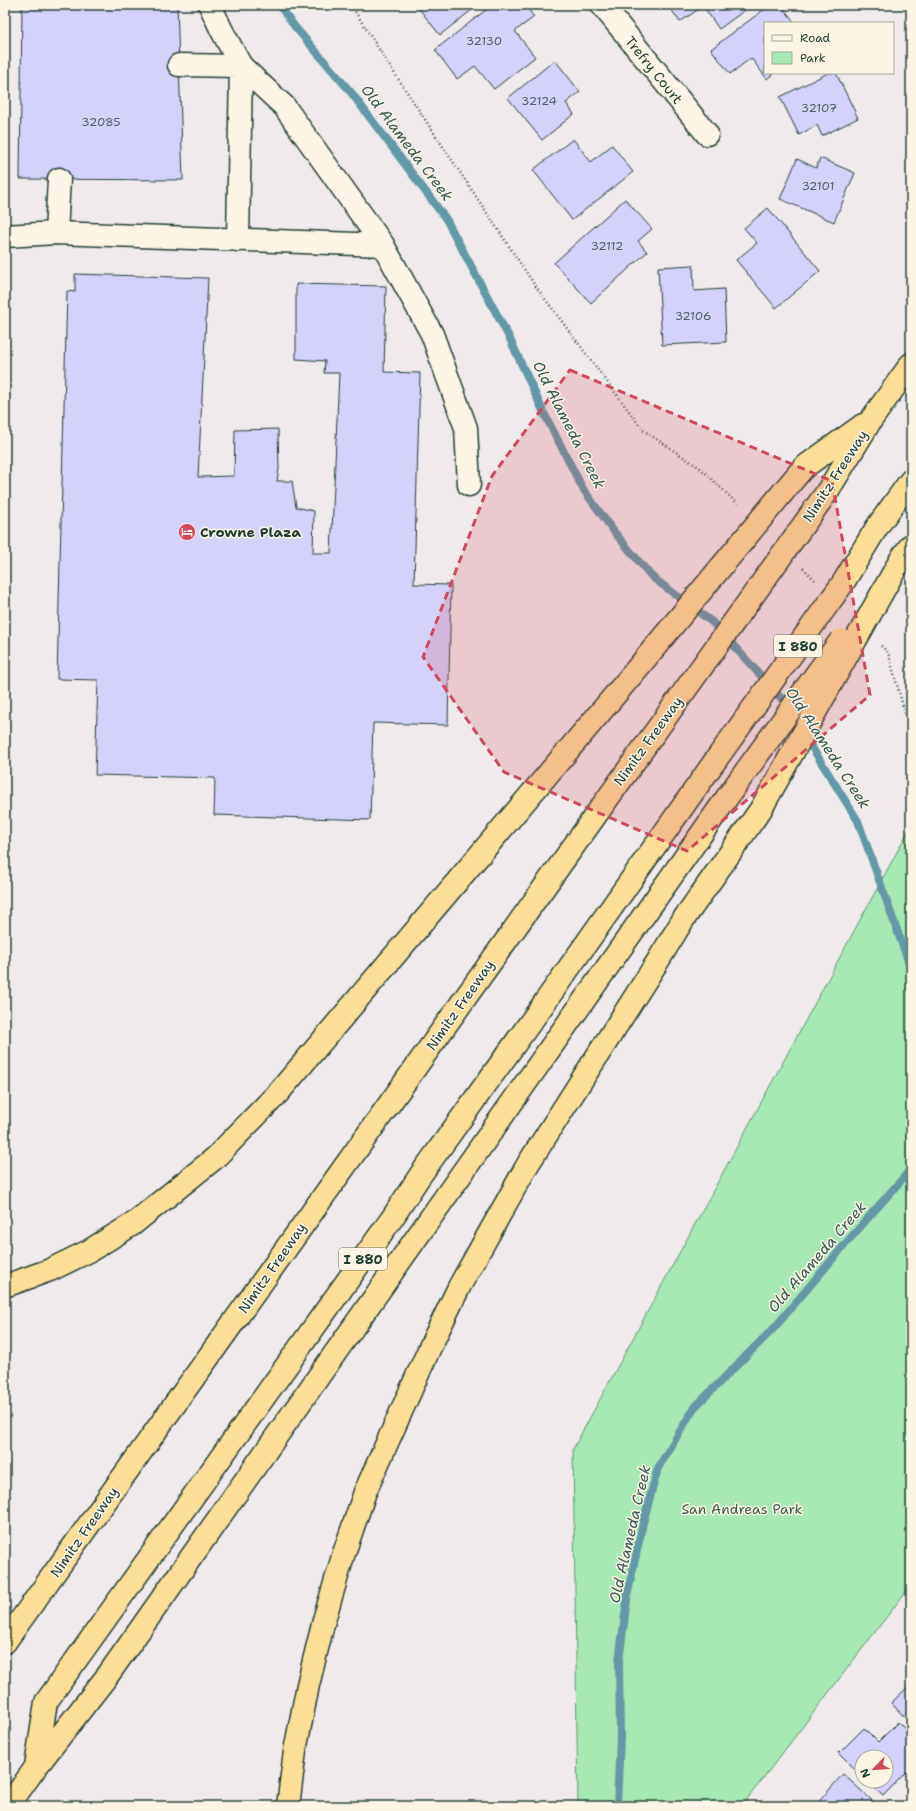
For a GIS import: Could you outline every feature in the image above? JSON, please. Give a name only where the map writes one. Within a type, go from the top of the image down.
[{"type":"highway","name":"Nimitz Freeway","points":[[5,1642],[827,492],[871,420],[911,364]]},
{"type":"highway","points":[[5,1286],[50,1270],[89,1251],[133,1224],[215,1158],[279,1092],[631,676],[803,468],[871,420]]},
{"type":"highway","name":"I 880","points":[[36,1767],[46,1702],[393,1217],[419,1177],[540,1009],[714,761],[843,583],[877,527],[911,480]]},
{"type":"highway","points":[[288,1806],[295,1751],[308,1685],[324,1620],[344,1553],[365,1492],[459,1286],[528,1164],[683,920],[760,809],[906,552]]},
{"type":"highway","name":"I 880","points":[[8,1806],[36,1767],[108,1675],[738,782],[906,552]]},
{"type":"street","points":[[210,5],[241,66],[284,106],[384,245],[432,334],[466,428],[469,485]]},
{"type":"street","name":"Trefry Court","points":[[602,5],[707,134]]},
{"type":"street","points":[[179,65],[241,66]]},
{"type":"street","points":[[238,240],[241,66]]},
{"type":"street","points":[[56,233],[59,179]]},
{"type":"street","points":[[5,236],[56,233],[384,245]]},
{"type":"path","points":[[351,5],[534,284],[643,430],[700,468],[740,507]]},
{"type":"path","points":[[802,568],[820,585]]},
{"type":"path","points":[[876,641],[888,652],[911,735]]},
{"type":"highlighted area","points":[[570,370],[832,481],[870,695],[687,851],[504,772],[423,657],[492,476]]},
{"type":"green space","name":"San Andreas Park","points":[[911,826],[911,1585],[742,1806],[578,1806],[573,1449]]},
{"type":"building","points":[[22,5],[177,5],[183,180],[20,179]]},
{"type":"building","points":[[416,5],[478,5],[440,35]]},
{"type":"building","points":[[492,5],[525,5],[534,17],[515,31],[535,57],[494,89],[475,66],[457,79],[435,50]]},
{"type":"building","points":[[668,5],[752,5],[719,29],[703,6],[680,22]]},
{"type":"building","points":[[770,5],[781,5],[794,22],[764,22],[764,74],[773,74],[767,79],[751,58],[730,74],[711,49]]},
{"type":"building","points":[[555,60],[580,92],[566,103],[574,114],[542,140],[508,98]]},
{"type":"building","points":[[826,74],[836,74],[858,118],[822,136],[817,125],[799,135],[780,97]]},
{"type":"building","points":[[573,139],[591,162],[612,145],[633,172],[572,220],[533,170]]},
{"type":"building","points":[[820,158],[855,173],[834,222],[780,199],[797,159],[816,168]]},
{"type":"building","points":[[625,199],[652,229],[638,241],[647,252],[591,303],[554,263]]},
{"type":"building","points":[[768,208],[820,271],[776,308],[736,260],[757,243],[744,228]]},
{"type":"building","points":[[693,265],[694,291],[724,289],[726,342],[662,345],[658,267]]},
{"type":"building","name":"Crowne Plaza","points":[[75,274],[208,278],[198,477],[234,476],[235,430],[278,429],[279,469],[277,481],[292,481],[296,507],[314,511],[313,553],[331,553],[339,373],[324,373],[325,361],[296,359],[296,284],[386,286],[384,372],[420,373],[414,584],[451,585],[448,725],[373,723],[370,820],[214,815],[215,778],[95,775],[98,680],[57,679],[67,291],[75,292]]},
{"type":"building","points":[[911,1684],[911,1724],[891,1703]]},
{"type":"building","points":[[898,1722],[911,1735],[911,1774],[907,1771],[894,1785],[894,1749],[854,1749],[854,1768],[839,1753],[864,1728],[878,1742]]},
{"type":"building","points":[[843,1774],[854,1784],[854,1789],[859,1789],[878,1806],[815,1806]]},
{"type":"building","points":[[876,1789],[890,1789],[883,1796]]},
{"type":"waterway","name":"Old Alameda Creek","points":[[279,5],[295,27],[350,91],[446,219],[510,339],[544,413],[583,489],[615,533],[652,577],[712,622],[781,698],[858,821],[911,969]]},
{"type":"waterway","name":"Old Alameda Creek","points":[[617,1806],[620,1738],[619,1661],[628,1592],[643,1523],[658,1468],[694,1408],[775,1327],[911,1169]]},
{"type":"place","name":"Crowne Plaza","points":[[187,532]]}]
